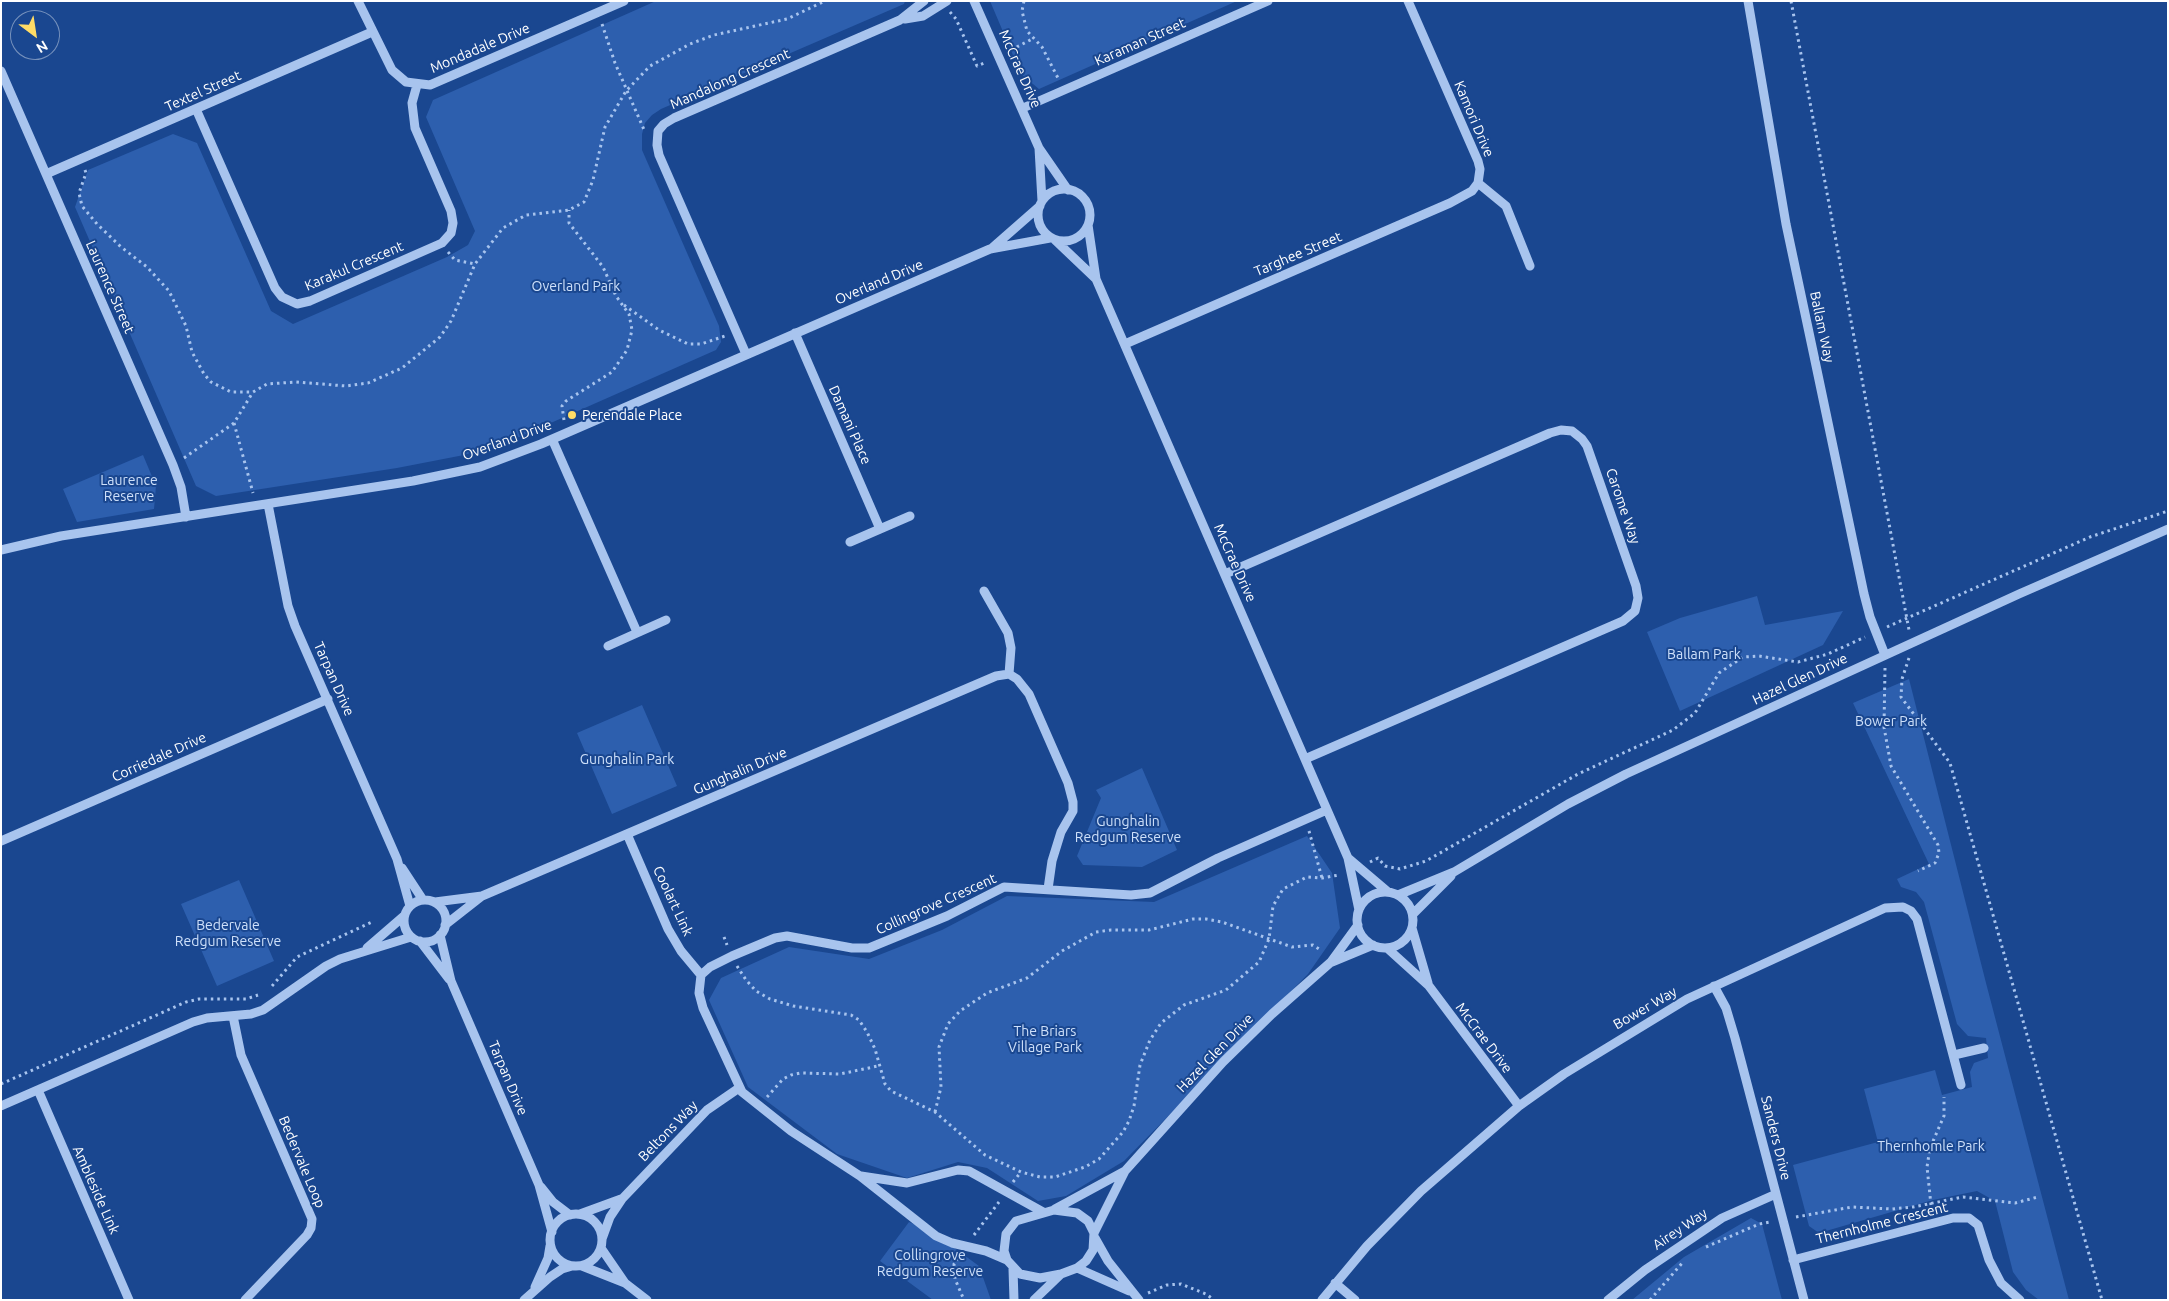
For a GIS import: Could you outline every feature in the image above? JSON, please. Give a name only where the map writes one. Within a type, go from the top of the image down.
[{"type":"street","name":"Mondadale Drive","points":[[358,1],[392,70],[406,82],[417,85],[430,85],[441,81],[624,1]]},
{"type":"street","name":"Mandalong Crescent","points":[[900,20],[924,1]]},
{"type":"street","name":"Mandalong Crescent","points":[[657,138],[658,131],[664,124],[674,118],[900,20],[923,16],[947,1]]},
{"type":"street","name":"McCrae Drive","points":[[974,1],[1023,108],[1039,148],[1068,190]]},
{"type":"street","name":"Karaman Street","points":[[1023,108],[1268,1]]},
{"type":"street","name":"Kamori Drive","points":[[1408,1],[1478,161],[1480,169],[1478,183]]},
{"type":"street","name":"Ballam Way","points":[[1748,1],[1786,224],[1864,594],[1875,632],[1885,655]]},
{"type":"street","name":"Textel Street","points":[[46,174],[372,32]]},
{"type":"street","name":"Laurence Street","points":[[1,71],[173,465],[181,487],[186,516]]},
{"type":"street","points":[[417,85],[412,103],[415,128],[452,217],[451,233],[442,243]]},
{"type":"street","name":"Karakul Crescent","points":[[196,109],[275,288],[288,301],[297,304],[310,301],[442,243]]},
{"type":"street","points":[[657,138],[659,155],[666,173],[746,354]]},
{"type":"street","name":"McCrae Drive","points":[[1039,148],[1041,204]]},
{"type":"street","points":[[1478,183],[1506,206],[1530,266]]},
{"type":"street","name":"Targhee Street","points":[[1125,344],[1450,203],[1472,191],[1478,183]]},
{"type":"street","points":[[1068,190],[1084,198],[1089,206],[1088,225],[1078,237],[1071,240],[1052,239],[1040,224],[1041,204],[1053,192],[1068,190]]},
{"type":"street","name":"Overland Drive","points":[[990,249],[1041,204]]},
{"type":"street","name":"McCrae Drive","points":[[1088,225],[1096,279],[1348,858],[1359,910]]},
{"type":"street","name":"McCrae Drive","points":[[1052,239],[1096,279]]},
{"type":"street","name":"Overland Drive","points":[[1,550],[61,536],[447,475],[510,457],[990,249],[1052,239]]},
{"type":"street","name":"Damani Place","points":[[795,333],[880,529]]},
{"type":"street","name":"Carome Way","points":[[1225,574],[1550,432],[1561,430],[1572,432],[1582,439],[1586,446],[1636,586],[1638,598],[1635,611],[1623,621],[1306,759]]},
{"type":"street","points":[[552,439],[637,632]]},
{"type":"street","name":"Tarpan Drive","points":[[268,504],[288,606],[397,859],[410,906]]},
{"type":"street","points":[[850,542],[910,516]]},
{"type":"street","name":"Hazel Glen Drive","points":[[1398,895],[1454,872],[1559,809],[1626,774],[1911,643],[2168,529]]},
{"type":"street","points":[[984,591],[1008,632],[1011,648],[1009,674],[1017,679],[1029,694],[1068,783],[1073,802],[1073,812],[1061,832],[1052,861],[1048,889]]},
{"type":"street","points":[[608,646],[666,620]]},
{"type":"street","name":"Gunghalin Drive","points":[[445,925],[482,896],[996,676],[1009,674]]},
{"type":"street","name":"Corriedale Drive","points":[[1,841],[328,699]]},
{"type":"street","name":"Collingrove Crescent","points":[[702,975],[710,967],[732,956],[775,938],[787,936],[852,948],[869,948],[947,916],[994,890],[1010,886],[1130,895],[1150,893],[1218,858],[1327,810]]},
{"type":"street","name":"Coolart Link","points":[[627,834],[668,929],[681,951],[702,975]]},
{"type":"street","name":"McCrae Drive","points":[[1348,858],[1388,892]]},
{"type":"street","name":"Tarpan Drive","points":[[397,859],[423,900]]},
{"type":"street","name":"Hazel Glen Drive","points":[[1413,914],[1454,872]]},
{"type":"street","points":[[1388,892],[1405,899],[1413,914],[1412,928],[1403,942],[1387,948],[1373,945],[1360,933],[1358,925],[1359,910],[1371,896],[1388,892]]},
{"type":"street","name":"Gunghalin Drive","points":[[435,902],[482,896]]},
{"type":"street","points":[[364,950],[404,916],[410,906],[423,900],[435,902],[444,912],[445,925],[440,935],[434,940],[420,941],[411,937],[405,928],[404,916]]},
{"type":"street","name":"Bower Way","points":[[1322,1300],[1335,1283],[1421,1191],[1519,1106],[1650,1020],[1714,986],[1870,914],[1894,906],[1903,907],[1914,915],[1922,930],[1961,1085]]},
{"type":"street","name":"Hazel Glen Drive","points":[[1094,1235],[1125,1171],[1223,1062],[1272,1014],[1332,962],[1358,925]]},
{"type":"street","name":"McCrae Drive","points":[[1412,928],[1429,986]]},
{"type":"street","name":"Tarpan Drive","points":[[440,935],[451,981],[539,1185],[551,1237]]},
{"type":"street","points":[[1,1106],[193,1022],[207,1018],[233,1016],[263,1010],[326,966],[364,950],[411,937]]},
{"type":"street","name":"Tarpan Drive","points":[[420,941],[451,981]]},
{"type":"street","name":"Hazel Glen Drive","points":[[1332,962],[1373,945]]},
{"type":"street","name":"McCrae Drive","points":[[1387,948],[1429,986],[1519,1106]]},
{"type":"street","points":[[702,975],[699,992],[704,1008],[739,1088],[758,1106],[838,1164],[860,1176],[936,1236],[952,1243],[986,1251],[1007,1260]]},
{"type":"street","name":"Sanders Drive","points":[[1714,986],[1726,1008],[1736,1038],[1804,1300]]},
{"type":"street","name":"Bedervale Loop","points":[[233,1016],[241,1055],[312,1219],[311,1228],[306,1235],[245,1300]]},
{"type":"street","points":[[1954,1055],[1984,1048]]},
{"type":"street","name":"Beltons Way","points":[[602,1244],[610,1217],[622,1199],[707,1110],[739,1088]]},
{"type":"street","name":"Ambleside Link","points":[[38,1090],[129,1300]]},
{"type":"street","points":[[860,1176],[907,1183],[958,1170],[969,1171],[1043,1212]]},
{"type":"street","name":"Hazel Glen Drive","points":[[1054,1210],[1125,1171]]},
{"type":"street","name":"Tarpan Drive","points":[[539,1185],[553,1202],[574,1215]]},
{"type":"street","name":"Airey Way","points":[[1608,1300],[1645,1270],[1722,1218],[1776,1194]]},
{"type":"street","name":"Beltons Way","points":[[574,1215],[622,1199]]},
{"type":"street","points":[[1094,1235],[1093,1250],[1086,1261],[1076,1268],[1061,1274],[1040,1278],[1027,1277],[1013,1269],[1007,1260],[1004,1242],[1011,1226],[1027,1216],[1043,1212],[1054,1210],[1077,1213],[1083,1216],[1131,1292]]},
{"type":"street","points":[[533,1290],[548,1258],[551,1237],[556,1225],[574,1215],[593,1220],[601,1232],[602,1244],[625,1283]]},
{"type":"street","name":"Thernholme Crescent","points":[[1793,1260],[1936,1222],[1958,1218],[1974,1221],[1981,1232],[1995,1272],[2001,1283],[2020,1300]]},
{"type":"street","points":[[551,1237],[555,1255],[566,1264],[625,1283],[647,1300]]},
{"type":"street","points":[[524,1300],[533,1290],[562,1269],[577,1266],[597,1256],[602,1244]]},
{"type":"street","points":[[1076,1268],[1102,1277],[1143,1298]]},
{"type":"street","points":[[1013,1269],[1014,1300]]},
{"type":"street","points":[[1034,1300],[1061,1274]]},
{"type":"street","points":[[1335,1283],[1355,1300]]},
{"type":"path","points":[[173,465],[234,423],[253,392],[267,384],[279,382],[329,386],[368,382],[402,368],[424,352],[445,329],[475,264],[493,238],[514,221],[540,212],[569,210],[578,206],[588,197],[605,127],[626,90],[650,66],[690,44],[714,35],[788,19],[825,1]]},
{"type":"path","points":[[1024,1],[1022,11],[1027,31],[1042,47],[1064,90]]},
{"type":"path","points":[[1791,1],[1911,643],[1911,651],[1902,679],[1901,697],[1950,763],[2102,1300]]},
{"type":"path","points":[[599,12],[626,90],[644,131],[657,138]]},
{"type":"path","points":[[80,160],[86,173],[79,193],[82,206],[97,224],[121,247],[147,267],[169,291],[186,326],[192,352],[204,374],[212,382],[231,392],[253,392]]},
{"type":"path","points":[[569,210],[569,223],[603,267],[631,320],[631,340],[627,350],[612,372],[566,401],[562,406],[562,412],[569,432]]},
{"type":"path","points":[[442,243],[455,260],[475,264]]},
{"type":"path","points":[[621,303],[659,330],[688,344],[712,342],[736,332]]},
{"type":"path","points":[[234,423],[257,506]]},
{"type":"path","points":[[1359,867],[1378,858],[1385,866],[1400,869],[1426,861],[1578,774],[1673,730],[1695,713],[1719,672],[1743,657],[1759,656],[1798,662],[1828,654],[2090,537],[2168,511]]},
{"type":"path","points":[[1885,655],[1884,727],[1891,766],[1938,845],[1939,853],[1935,863],[1918,871]]},
{"type":"path","points":[[1306,819],[1313,851],[1322,878]]},
{"type":"path","points":[[724,937],[732,956],[746,980],[756,992],[792,1006],[851,1015],[859,1020],[875,1049],[878,1066],[885,1084],[891,1091],[935,1112],[985,1155],[1021,1172],[1055,1177],[1084,1167],[1106,1152],[1129,1121],[1140,1065],[1150,1040],[1161,1023],[1184,1005],[1226,990],[1236,984],[1259,962],[1269,939],[1273,906],[1283,889],[1308,877],[1337,876],[1350,871]]},
{"type":"path","points":[[935,1112],[941,1087],[939,1047],[948,1024],[971,1002],[1028,978],[1082,939],[1096,932],[1149,930],[1193,919],[1206,919],[1222,922],[1292,947],[1313,945],[1319,947],[1332,962]]},
{"type":"path","points":[[268,989],[296,957],[372,922]]},
{"type":"path","points":[[1,1084],[186,1002],[199,999],[246,999],[262,993]]},
{"type":"path","points":[[758,1106],[783,1079],[791,1075],[801,1072],[840,1074],[878,1066]]},
{"type":"path","points":[[1936,1222],[1931,1203],[1926,1167],[1930,1148],[1944,1116],[1944,1097]]},
{"type":"path","points":[[1701,1249],[1759,1224],[1843,1208],[1892,1209],[1963,1197],[2015,1203],[2038,1197]]},
{"type":"path","points":[[1650,1300],[1690,1256]]},
{"type":"path","points":[[1143,1298],[1158,1287],[1181,1284],[1206,1294],[1214,1300]]},
{"type":"green space","name":"Overland Park","points":[[656,1],[905,1],[904,4],[661,109],[645,123],[642,134],[642,150],[719,326],[721,342],[716,350],[519,437],[464,455],[397,468],[216,496],[196,486],[75,207],[88,170],[173,134],[197,143],[271,311],[293,324],[447,257],[468,245],[475,231],[426,117],[433,100]]},
{"type":"green space","points":[[990,1],[1237,1],[1039,89],[1021,74]]},
{"type":"green space","name":"Laurence Reserve","points":[[143,455],[156,486],[154,509],[77,522],[63,489]]},
{"type":"green space","name":"Ballam Park","points":[[1757,596],[1765,625],[1843,611],[1823,645],[1680,711],[1647,632],[1680,618]]},
{"type":"green space","name":"Thernhomle Park","points":[[1909,679],[2069,1300],[2039,1300],[2026,1290],[2013,1272],[1995,1201],[1977,1191],[1933,1200],[1819,1233],[1809,1226],[1793,1165],[1878,1142],[1864,1089],[1935,1070],[1942,1095],[1972,1087],[1970,1072],[1974,1063],[1988,1058],[1986,1038],[1968,1036],[1957,1024],[1924,902],[1916,892],[1901,887],[1897,879],[1929,864],[1853,703]]},
{"type":"green space","name":"Gunghalin Park","points":[[642,705],[677,786],[612,814],[577,733]]},
{"type":"green space","name":"Gunghalin Redgum Reserve","points":[[1142,768],[1177,850],[1142,867],[1083,865],[1077,856],[1101,798],[1096,790]]},
{"type":"green space","name":"The Briars Village Park","points":[[1307,836],[1332,873],[1340,928],[1308,974],[1124,1161],[1066,1196],[1038,1201],[987,1168],[958,1162],[907,1178],[837,1154],[748,1087],[709,1000],[721,978],[789,947],[869,959],[942,930],[1007,896],[1154,902]]},
{"type":"green space","name":"Bedervale Redgum Reserve","points":[[239,880],[274,961],[217,986],[181,904]]},
{"type":"green space","points":[[1751,1218],[1762,1224],[1782,1300],[1632,1300],[1684,1257]]},
{"type":"green space","name":"Collingrove Redgum Reserve","points":[[909,1222],[931,1231],[979,1266],[991,1300],[933,1300],[880,1261]]},
{"type":"place","name":"Perendale Place","points":[[572,415]]},
{"type":"park label","name":"Bower Park","points":[[1891,721]]}]
